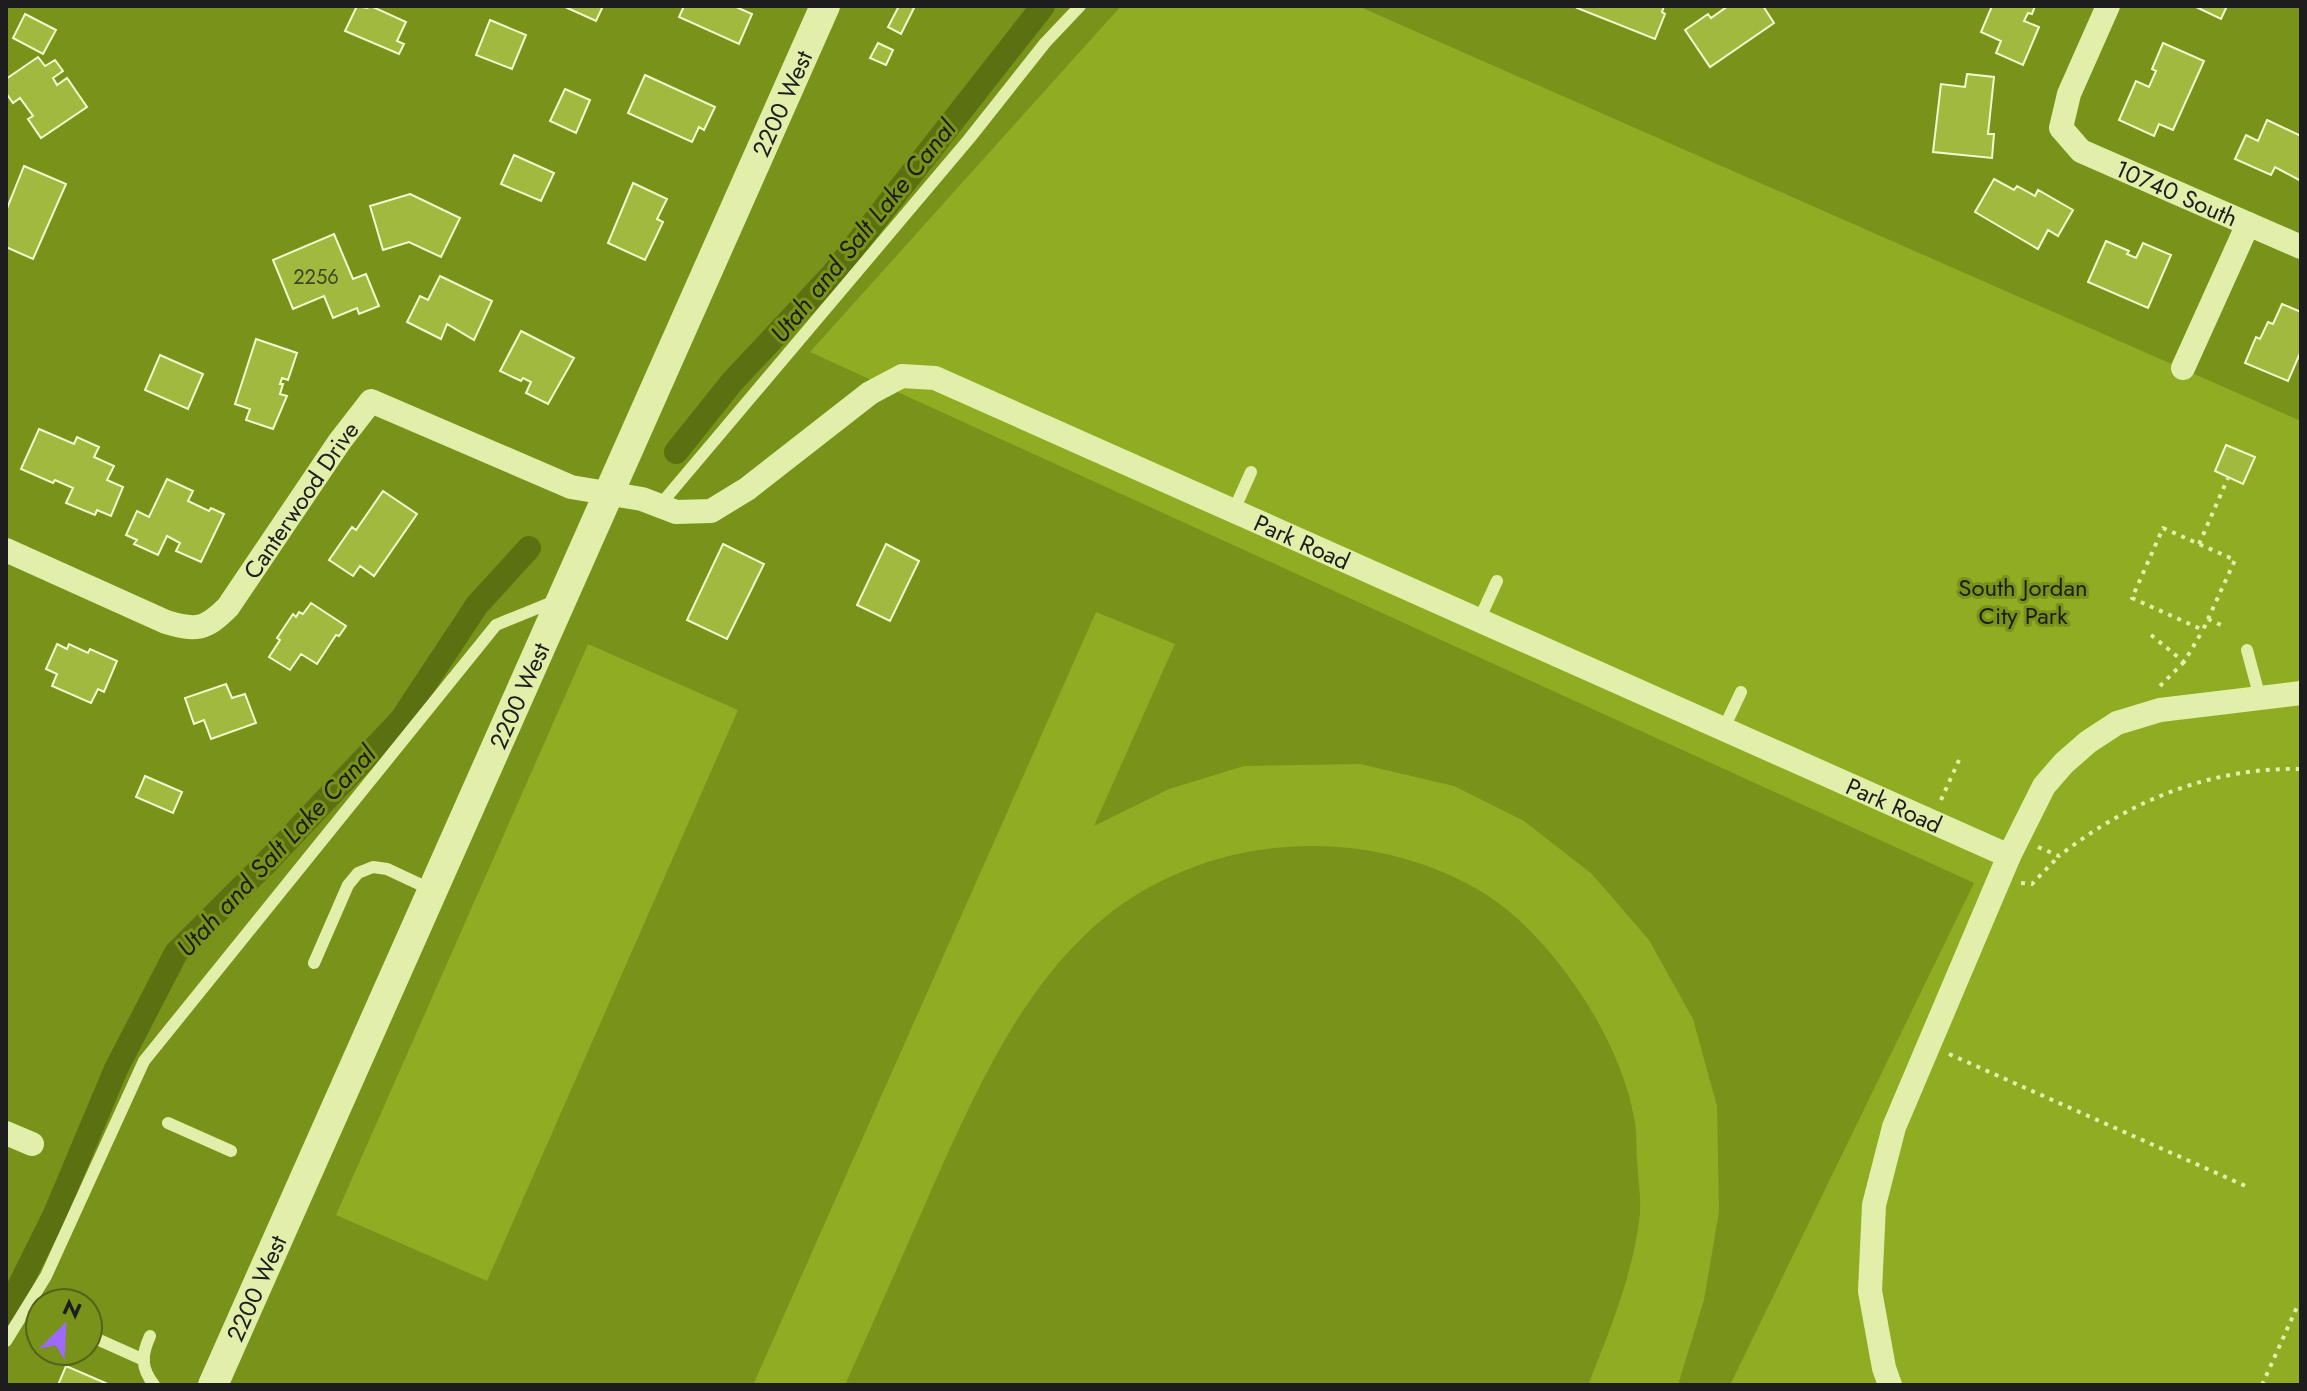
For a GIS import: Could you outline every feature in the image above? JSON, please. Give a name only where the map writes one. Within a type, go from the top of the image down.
[{"type":"street","name":"2200 West","points":[[213,1385],[825,6]]},
{"type":"street","name":"10740 South","points":[[2108,6],[2069,94],[2061,128],[2081,151],[2301,247]]},
{"type":"street","points":[[2183,368],[2248,224]]},
{"type":"street","name":"Park Road","points":[[609,493],[642,499],[676,512],[711,511],[747,489],[870,393],[902,376],[935,378],[2009,856]]},
{"type":"street","name":"Canterwood Drive","points":[[6,550],[166,622],[187,628],[210,625],[228,607],[340,441],[371,401],[571,487],[609,493]]},
{"type":"street","points":[[1890,1385],[1870,1291],[1874,1205],[1894,1127],[2009,856],[2044,786],[2064,763],[2117,723],[2160,710],[2301,693]]},
{"type":"street","points":[[6,1133],[32,1144]]},
{"type":"lane","points":[[660,505],[698,464],[969,139],[1045,43],[1080,6]]},
{"type":"lane","points":[[1234,510],[1251,472]]},
{"type":"lane","points":[[1479,620],[1497,581]]},
{"type":"lane","points":[[6,1341],[46,1276],[144,1061],[496,625],[562,598]]},
{"type":"lane","points":[[2247,650],[2260,698]]},
{"type":"lane","points":[[1723,730],[1741,692]]},
{"type":"lane","points":[[314,963],[348,885],[358,873],[373,867],[387,869],[432,890]]},
{"type":"lane","points":[[168,1123],[231,1151]]},
{"type":"lane","points":[[150,1336],[144,1349],[145,1373],[154,1385]]},
{"type":"lane","points":[[104,1342],[144,1360]]},
{"type":"path","points":[[2199,544],[2228,478]]},
{"type":"path","points":[[2151,635],[2184,662],[2203,630],[2235,560],[2163,528],[2132,598],[2203,630]]},
{"type":"path","points":[[2208,619],[2223,626]]},
{"type":"path","points":[[2032,884],[2059,856],[2112,818],[2150,799],[2195,783],[2239,774],[2301,769]]},
{"type":"path","points":[[2036,846],[2059,856]]},
{"type":"path","points":[[1943,1051],[2250,1188]]},
{"type":"path","points":[[2262,1385],[2297,1307]]},
{"type":"green space","name":"South Jordan City Park","points":[[1121,6],[1358,6],[2301,421],[2301,1385],[1730,1385],[1974,883],[810,352]]},
{"type":"green space","points":[[1096,612],[1175,644],[1094,826],[1169,789],[1244,766],[1360,764],[1454,786],[1524,821],[1592,874],[1649,940],[1693,1019],[1717,1106],[1719,1212],[1704,1300],[1678,1385],[1588,1385],[1627,1279],[1640,1207],[1636,1132],[1628,1092],[1617,1062],[1588,1005],[1543,945],[1487,895],[1438,870],[1386,854],[1332,847],[1278,848],[1225,857],[1174,875],[1126,901],[1084,936],[1036,992],[995,1057],[945,1159],[845,1385],[753,1385]]},
{"type":"green space","points":[[588,644],[738,710],[487,1281],[336,1215]]},
{"type":"building","points":[[357,6],[371,6],[406,22],[397,41],[404,44],[399,54],[345,31]]},
{"type":"building","points":[[563,6],[603,6],[596,21]]},
{"type":"building","points":[[684,6],[734,6],[752,14],[739,44],[679,17]]},
{"type":"building","points":[[899,6],[915,6],[901,34],[888,27]]},
{"type":"building","points":[[1578,6],[1664,6],[1662,12],[1665,14],[1655,39]]},
{"type":"building","points":[[1728,6],[1763,6],[1774,23],[1710,67],[1685,30],[1708,14],[1711,18]]},
{"type":"building","points":[[1992,6],[2035,6],[2024,21],[2039,27],[2023,65],[1996,53],[2001,41],[1981,32]]},
{"type":"building","points":[[2194,6],[2227,6],[2221,19]]},
{"type":"building","points":[[25,14],[56,30],[43,54],[13,38]]},
{"type":"building","points":[[490,20],[526,35],[512,69],[476,55]]},
{"type":"building","points":[[878,43],[893,50],[886,65],[870,58]]},
{"type":"building","points":[[2163,43],[2204,61],[2173,130],[2159,124],[2154,136],[2119,120],[2136,81],[2149,87],[2156,71],[2152,69]]},
{"type":"building","points":[[38,57],[45,66],[55,60],[63,71],[53,78],[57,85],[67,78],[87,107],[41,138],[28,119],[33,116],[20,98],[13,103],[6,93],[6,79]]},
{"type":"building","points":[[1967,74],[1994,77],[1988,134],[1994,134],[1992,158],[1933,152],[1941,84],[1965,87]]},
{"type":"building","points":[[645,75],[715,107],[704,130],[699,127],[692,142],[628,113]]},
{"type":"building","points":[[565,89],[590,100],[576,133],[550,121]]},
{"type":"building","points":[[2267,120],[2301,136],[2301,181],[2275,167],[2271,175],[2235,159],[2246,135],[2258,141]]},
{"type":"building","points":[[514,155],[554,173],[541,201],[501,184]]},
{"type":"building","points":[[24,166],[66,184],[33,259],[6,247],[6,211]]},
{"type":"building","points":[[1994,179],[2014,190],[2017,186],[2035,196],[2038,190],[2073,210],[2058,236],[2048,230],[2038,249],[1975,212]]},
{"type":"building","points":[[633,183],[667,199],[657,219],[663,222],[645,260],[608,243]]},
{"type":"building","points":[[410,194],[460,218],[441,257],[409,242],[383,250],[370,206]]},
{"type":"building","points":[[334,234],[353,279],[366,274],[379,306],[359,314],[357,308],[333,318],[324,296],[293,309],[273,260]]},
{"type":"building","points":[[2106,241],[2129,251],[2127,254],[2136,258],[2143,243],[2171,255],[2148,308],[2088,282]]},
{"type":"building","points":[[440,276],[492,301],[474,340],[447,324],[441,339],[407,322],[420,296],[428,300]]},
{"type":"building","points":[[2282,304],[2301,312],[2301,351],[2288,381],[2245,363],[2256,337],[2260,339],[2268,322],[2273,324]]},
{"type":"building","points":[[521,331],[574,358],[548,404],[526,393],[531,382],[523,378],[521,381],[500,371]]},
{"type":"building","points":[[256,339],[297,353],[288,380],[282,378],[280,384],[283,384],[280,394],[287,396],[273,429],[246,420],[250,409],[235,404]]},
{"type":"building","points":[[160,355],[203,374],[188,409],[145,390]]},
{"type":"building","points":[[39,429],[74,444],[77,437],[99,447],[94,457],[114,466],[107,480],[123,487],[111,516],[97,510],[95,515],[66,503],[73,488],[21,469]]},
{"type":"building","points":[[2226,445],[2255,457],[2243,484],[2215,471]]},
{"type":"building","points":[[167,479],[193,491],[188,501],[224,514],[201,562],[176,551],[180,543],[167,536],[158,555],[134,544],[137,540],[126,535],[137,511],[149,517]]},
{"type":"building","points":[[383,491],[417,514],[374,576],[360,566],[353,576],[329,560],[352,527],[356,530]]},
{"type":"building","points":[[723,544],[764,564],[727,639],[687,620]]},
{"type":"building","points":[[886,544],[919,561],[890,621],[857,605]]},
{"type":"building","points":[[311,603],[346,626],[339,636],[336,635],[317,664],[301,654],[290,670],[269,657],[293,614],[296,617],[299,612],[303,614]]},
{"type":"building","points":[[57,644],[67,649],[69,644],[88,653],[90,649],[117,661],[104,692],[98,689],[91,703],[52,686],[57,674],[46,669]]},
{"type":"building","points":[[226,684],[232,698],[245,694],[256,723],[211,739],[204,720],[194,724],[185,698]]},
{"type":"building","points":[[145,776],[182,792],[173,813],[136,797]]},
{"type":"building","points":[[68,1367],[110,1385],[58,1385]]},
{"type":"waterway","name":"Utah and Salt Lake Canal","points":[[676,452],[732,382],[833,274],[1043,6]]},
{"type":"waterway","name":"Utah and Salt Lake Canal","points":[[6,1313],[55,1214],[116,1069],[176,953],[401,720],[477,605],[529,548]]}]
